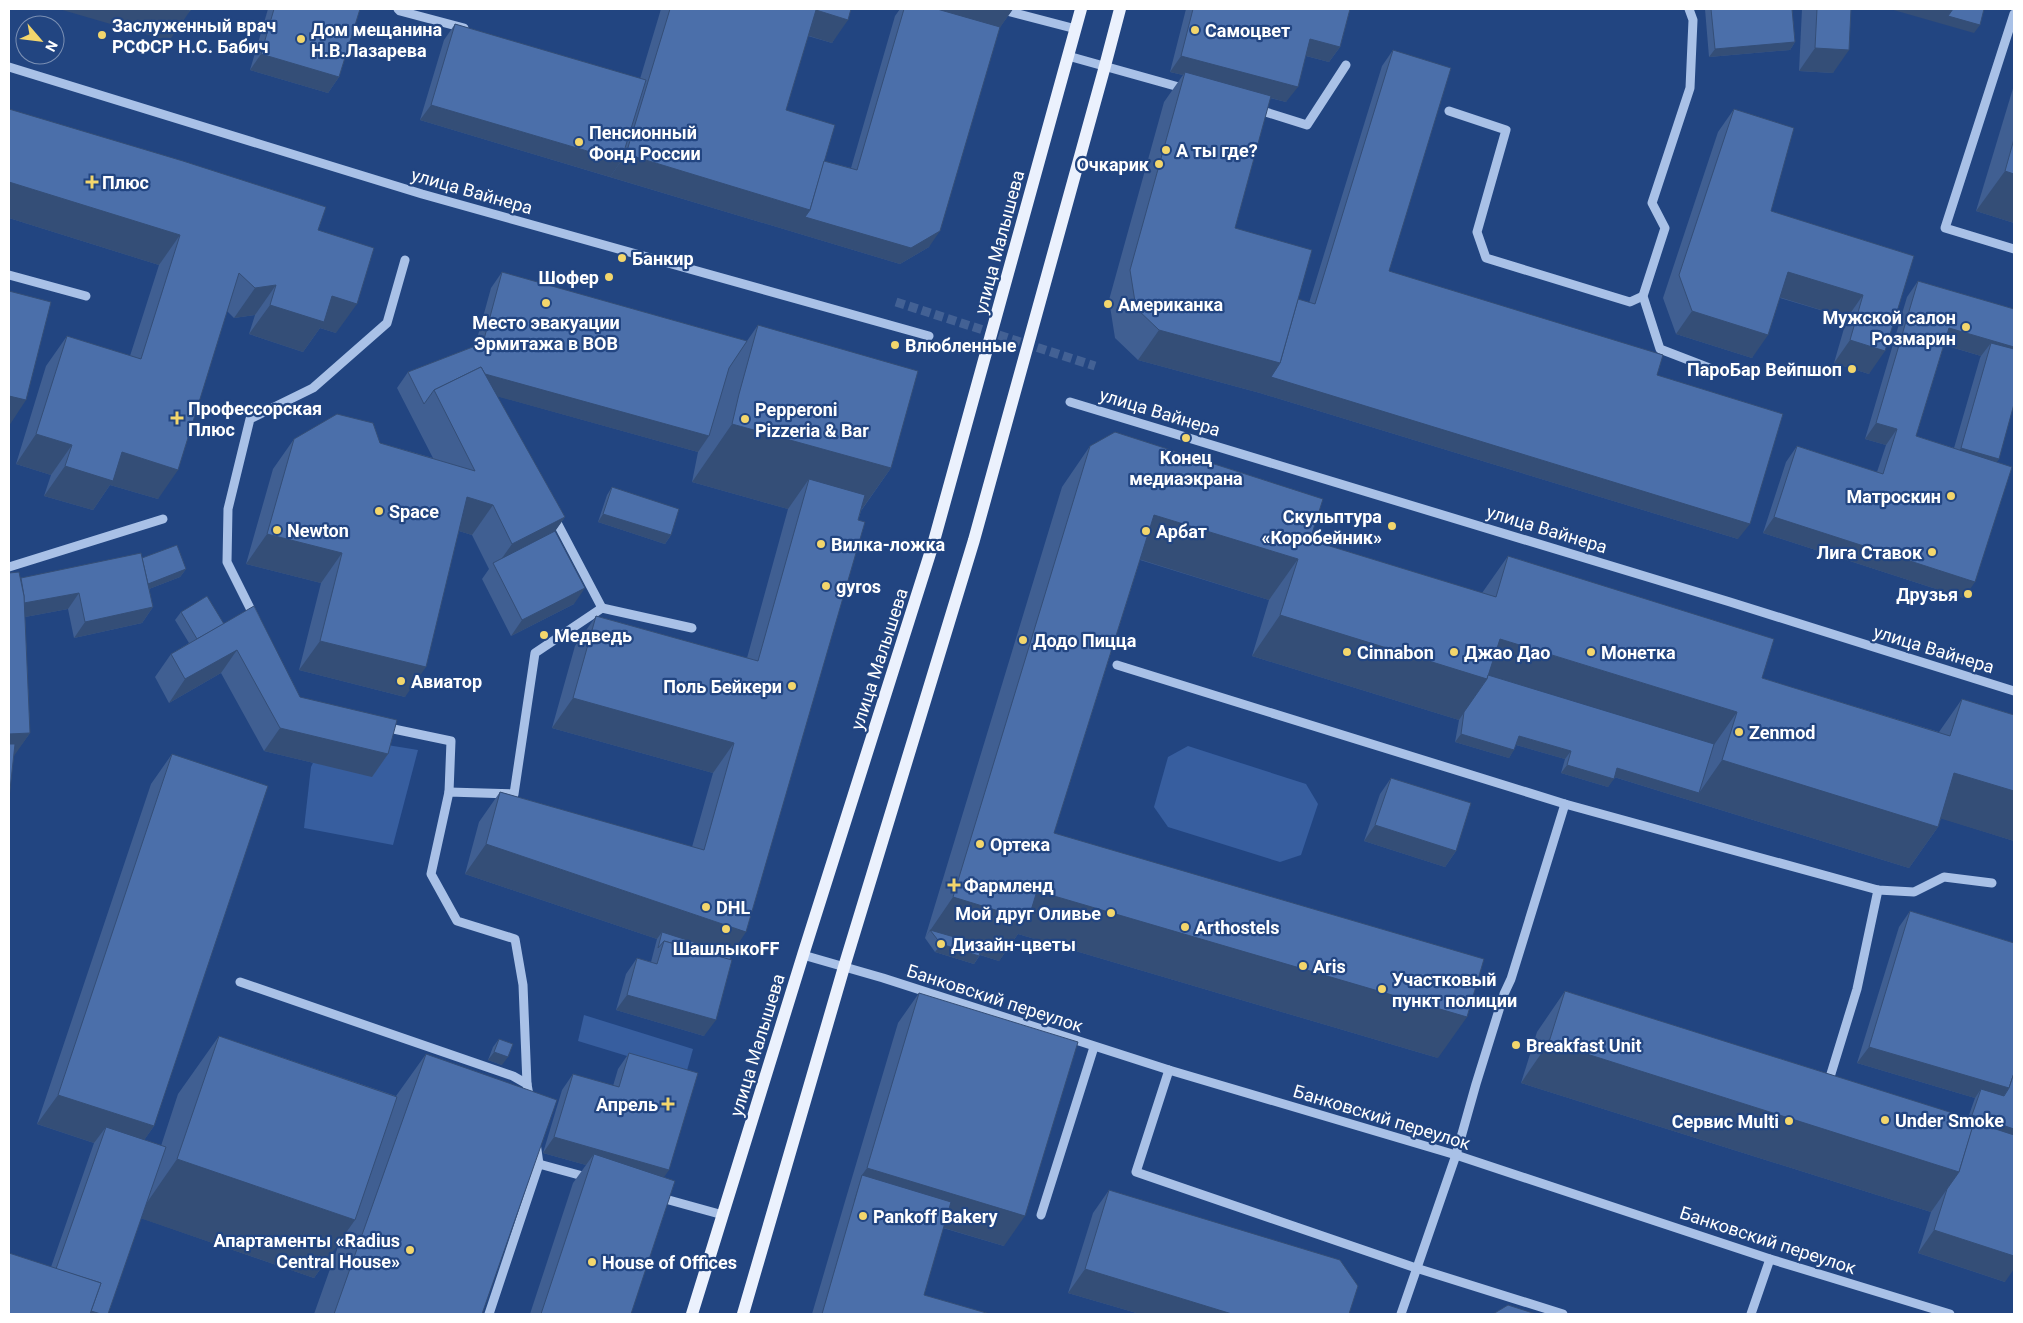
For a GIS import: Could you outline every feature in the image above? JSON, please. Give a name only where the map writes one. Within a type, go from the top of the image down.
[{"type":"main road","name":"улица Малышева","points":[[692,1314],[934,541],[1081,9]]},
{"type":"main road","points":[[743,1314],[844,967],[974,540],[1120,9]]},
{"type":"street","points":[[398,9],[467,29]]},
{"type":"street","points":[[999,9],[1076,29]]},
{"type":"street","points":[[1689,9],[1693,20],[1690,88],[1652,203],[1665,228],[1643,296],[1660,349],[1712,369]]},
{"type":"street","points":[[2014,14],[1945,228],[2014,249]]},
{"type":"street","points":[[1068,56],[1195,91]]},
{"type":"street","points":[[1251,108],[1307,125],[1346,65]]},
{"type":"street","name":"улица Вайнера","points":[[9,67],[422,194],[929,336]]},
{"type":"street","points":[[1449,111],[1506,130],[1477,232],[1486,258],[1630,302],[1643,296]]},
{"type":"street","points":[[261,631],[227,562],[228,509],[250,420],[313,388],[387,323],[405,260]]},
{"type":"street","points":[[9,275],[86,296]]},
{"type":"street","name":"улица Вайнера","points":[[1070,402],[1730,602],[2014,692]]},
{"type":"street","points":[[548,503],[602,608]]},
{"type":"street","points":[[9,567],[164,519]]},
{"type":"street","points":[[449,792],[518,797],[536,653],[602,608],[692,628]]},
{"type":"street","points":[[1117,665],[1565,804],[1878,890],[1914,892],[1944,877],[1992,883]]},
{"type":"street","points":[[378,726],[452,736],[449,792],[431,874],[457,921],[515,939],[523,985],[527,1084],[531,1110]]},
{"type":"street","points":[[1401,1314],[1456,1155],[1478,1075],[1504,994],[1511,979],[1565,804]]},
{"type":"street","points":[[1830,1077],[1857,988],[1878,890]]},
{"type":"street","name":"Банковский переулок","points":[[803,955],[1169,1070],[1456,1155],[1770,1258],[1950,1314]]},
{"type":"street","points":[[240,982],[513,1076],[527,1084]]},
{"type":"street","points":[[1041,1214],[1094,1047]]},
{"type":"street","points":[[1169,1070],[1136,1172],[1416,1268],[1563,1314]]},
{"type":"street","points":[[489,1314],[540,1164],[535,1137]]},
{"type":"street","points":[[540,1164],[603,1182]]},
{"type":"street","points":[[648,1194],[723,1215]]},
{"type":"street","points":[[1751,1314],[1770,1258]]},
{"type":"shaded area","points":[[326,735],[418,750],[393,845],[304,828],[311,767]]},
{"type":"shaded area","points":[[1188,746],[1306,784],[1318,804],[1301,855],[1280,862],[1168,827],[1154,807],[1168,757]]},
{"type":"shaded area","points":[[584,1015],[693,1049],[686,1074],[578,1041]]},
{"type":"building","name":"Дом мещанина Н.В.Лазарева","points":[[274,9],[360,9],[339,77],[261,54]]},
{"type":"building","points":[[670,9],[851,9],[848,20],[816,10],[786,110],[835,125],[810,210],[626,154]]},
{"type":"building","points":[[904,9],[937,9],[1000,27],[940,231],[911,248],[805,217],[810,210],[824,161],[857,170]]},
{"type":"building","points":[[1193,9],[1350,9],[1340,47],[1310,39],[1298,87],[1181,56]]},
{"type":"building","points":[[1711,9],[1792,9],[1795,42],[1715,49]]},
{"type":"building","points":[[1817,9],[1851,9],[1849,50],[1815,48]]},
{"type":"building","points":[[1953,9],[1984,9],[1980,25],[1948,16]]},
{"type":"building","points":[[455,24],[646,80],[621,161],[431,105]]},
{"type":"building","points":[[1393,50],[1451,68],[1389,271],[1663,355],[1657,375],[1783,414],[1750,524],[1271,377],[1280,363],[1298,299],[1315,304]]},
{"type":"building","points":[[1185,72],[1271,96],[1235,228],[1312,250],[1280,363],[1159,330],[1136,308],[1130,270]]},
{"type":"building","points":[[9,109],[183,161],[326,207],[318,230],[374,248],[357,304],[332,296],[324,322],[270,305],[276,285],[255,288],[239,273],[178,470],[122,452],[113,481],[65,466],[72,445],[36,434],[67,336],[141,359],[180,235],[9,182]]},
{"type":"building","points":[[1734,109],[1794,128],[1771,211],[1914,256],[1885,351],[1850,340],[1863,295],[1788,272],[1768,335],[1692,311],[1679,275]]},
{"type":"building","points":[[2014,139],[2014,174],[2005,171]]},
{"type":"building","points":[[502,272],[747,341],[729,368],[709,436],[485,374],[481,367],[434,390],[424,404],[408,372],[483,343]]},
{"type":"building","points":[[1918,281],[2014,309],[2014,347],[1949,328],[1916,436],[2012,467],[1975,582],[1774,517],[1797,446],[1883,474],[1897,429],[1876,423]]},
{"type":"building","points":[[9,291],[51,302],[26,400],[9,396]]},
{"type":"building","points":[[758,325],[918,371],[891,468],[732,424]]},
{"type":"building","points":[[1991,343],[2014,349],[2014,404],[1999,459],[1961,448]]},
{"type":"building","points":[[481,367],[565,517],[512,544],[493,505],[467,497],[426,667],[320,641],[342,553],[267,534],[294,439],[337,414],[373,423],[380,443],[475,471],[434,390]]},
{"type":"building","points":[[1115,432],[1323,499],[1310,540],[1496,597],[1508,556],[1774,639],[1762,678],[1950,736],[1962,699],[2014,715],[2014,791],[1954,773],[1938,827],[1722,760],[1737,712],[1500,639],[1487,679],[1280,615],[1298,559],[1154,515],[1054,833],[1484,959],[1467,1017],[1037,891],[1028,920],[953,897],[1090,446]]},
{"type":"building","points":[[809,479],[865,495],[858,520],[865,522],[746,932],[486,844],[500,792],[704,850],[734,743],[573,698],[596,616],[758,661]]},
{"type":"building","points":[[612,487],[679,509],[671,535],[603,514]]},
{"type":"building","points":[[555,531],[585,588],[522,620],[493,563]]},
{"type":"building","points":[[177,545],[186,569],[148,584],[142,558]]},
{"type":"building","points":[[141,553],[153,607],[85,622],[79,593],[24,603],[21,578]]},
{"type":"building","points":[[19,572],[24,596],[30,733],[9,734],[9,573]]},
{"type":"building","points":[[207,596],[224,624],[197,639],[181,612]]},
{"type":"building","points":[[254,606],[300,697],[397,720],[388,754],[280,728],[237,650],[185,679],[171,654]]},
{"type":"building","points":[[1488,675],[1714,744],[1699,793],[1617,768],[1614,779],[1567,765],[1571,751],[1519,736],[1514,750],[1461,734],[1464,712]]},
{"type":"building","points":[[9,744],[15,744],[9,799]]},
{"type":"building","points":[[172,754],[268,786],[154,1126],[58,1095]]},
{"type":"building","points":[[1391,778],[1471,803],[1456,851],[1375,825]]},
{"type":"building","points":[[1910,911],[2014,943],[2014,1073],[2009,1088],[1869,1047]]},
{"type":"building","points":[[930,930],[982,945],[979,956],[941,944]]},
{"type":"building","points":[[662,932],[731,954],[730,960],[664,941],[658,948]]},
{"type":"building","points":[[664,941],[732,960],[716,1020],[627,995],[637,958],[657,964]]},
{"type":"building","points":[[1565,991],[1975,1120],[1959,1172],[1549,1042]]},
{"type":"building","points":[[919,993],[1078,1042],[1025,1216],[867,1168]]},
{"type":"building","points":[[219,1036],[397,1097],[355,1220],[177,1159]]},
{"type":"building","points":[[499,1039],[513,1044],[508,1057],[494,1052]]},
{"type":"building","points":[[629,1053],[698,1073],[669,1170],[554,1137],[573,1074],[619,1087]]},
{"type":"building","name":"Апартаменты «Radius Central House»","points":[[426,1054],[557,1100],[482,1314],[334,1314]]},
{"type":"building","points":[[2014,1073],[2014,1129],[1972,1115],[1981,1089],[2004,1096]]},
{"type":"building","points":[[1974,1122],[2014,1135],[2014,1256],[1934,1230],[1947,1189],[1959,1172]]},
{"type":"building","points":[[106,1127],[166,1147],[108,1314],[101,1314],[91,1311],[101,1283],[56,1269]]},
{"type":"building","name":"House of Offices","points":[[594,1154],[675,1181],[631,1314],[541,1314]]},
{"type":"building","points":[[862,1175],[951,1202],[924,1295],[990,1314],[822,1314]]},
{"type":"building","points":[[1109,1190],[1340,1260],[1358,1286],[1349,1314],[1232,1314],[1085,1269]]},
{"type":"building","points":[[9,1253],[101,1283],[90,1314],[9,1314]]},
{"type":"building","points":[[1508,1305],[1536,1314],[1493,1314]]},
{"type":"tunnel","points":[[896,302],[1095,366]]},
{"type":"place","name":"Самоцвет","points":[[1195,30]]},
{"type":"place","name":"Заслуженный врач РСФСР Н.С. Бабич","points":[[102,35]]},
{"type":"place","name":"Дом мещанина Н.В.Лазарева","points":[[301,39]]},
{"type":"place","name":"Пенсионный Фонд России","points":[[579,142]]},
{"type":"place","name":"А ты где?","points":[[1166,150]]},
{"type":"place","name":"Очкарик","points":[[1159,164]]},
{"type":"place","name":"Плюс","points":[[92,182]]},
{"type":"place","name":"Банкир","points":[[622,258]]},
{"type":"place","name":"Шофер","points":[[609,277]]},
{"type":"place","name":"Место эвакуации Эрмитажа в ВОВ","points":[[546,303]]},
{"type":"place","name":"Американка","points":[[1108,304]]},
{"type":"place","name":"Мужской салон Розмарин","points":[[1966,327]]},
{"type":"place","name":"Влюбленные","points":[[895,345]]},
{"type":"place","name":"ПароБар Вейпшоп","points":[[1852,369]]},
{"type":"place","name":"Профессорская Плюс","points":[[177,418]]},
{"type":"place","name":"Pepperoni Pizzeria & Bar","points":[[745,419]]},
{"type":"place","name":"Конец медиаэкрана","points":[[1186,438]]},
{"type":"place","name":"Матроскин","points":[[1951,496]]},
{"type":"place","name":"Space","points":[[379,511]]},
{"type":"place","name":"Скульптура «Коробейник»","points":[[1392,526]]},
{"type":"place","name":"Newton","points":[[277,530]]},
{"type":"place","name":"Арбат","points":[[1146,531]]},
{"type":"place","name":"Вилка-ложка","points":[[821,544]]},
{"type":"place","name":"Лига Ставок","points":[[1932,552]]},
{"type":"place","name":"gyros","points":[[826,586]]},
{"type":"place","name":"Друзья","points":[[1968,594]]},
{"type":"place","name":"Медведь","points":[[544,635]]},
{"type":"place","name":"Додо Пицца","points":[[1023,640]]},
{"type":"place","name":"Cinnabon","points":[[1347,652]]},
{"type":"place","name":"Джао Дао","points":[[1454,652]]},
{"type":"place","name":"Монетка","points":[[1591,652]]},
{"type":"place","name":"Авиатор","points":[[401,681]]},
{"type":"place","name":"Поль Бейкери","points":[[792,686]]},
{"type":"place","name":"Zenmod","points":[[1739,732]]},
{"type":"place","name":"Ортека","points":[[980,844]]},
{"type":"place","name":"Фармленд","points":[[954,885]]},
{"type":"place","name":"DHL","points":[[706,907]]},
{"type":"place","name":"Мой друг Оливье","points":[[1111,913]]},
{"type":"place","name":"Arthostels","points":[[1185,927]]},
{"type":"place","name":"ШашлыкоFF","points":[[726,929]]},
{"type":"place","name":"Дизайн-цветы","points":[[941,944]]},
{"type":"place","name":"Aris","points":[[1303,966]]},
{"type":"place","name":"Участковый пункт полиции","points":[[1382,989]]},
{"type":"place","name":"Breakfast Unit","points":[[1516,1045]]},
{"type":"place","name":"Апрель","points":[[668,1104]]},
{"type":"place","name":"Under Smoke","points":[[1885,1120]]},
{"type":"place","name":"Сервис Multi","points":[[1789,1121]]},
{"type":"place","name":"Pankoff Bakery","points":[[863,1216]]},
{"type":"place","name":"Апартаменты «Radius Central House»","points":[[410,1250]]},
{"type":"place","name":"House of Offices","points":[[592,1262]]}]
